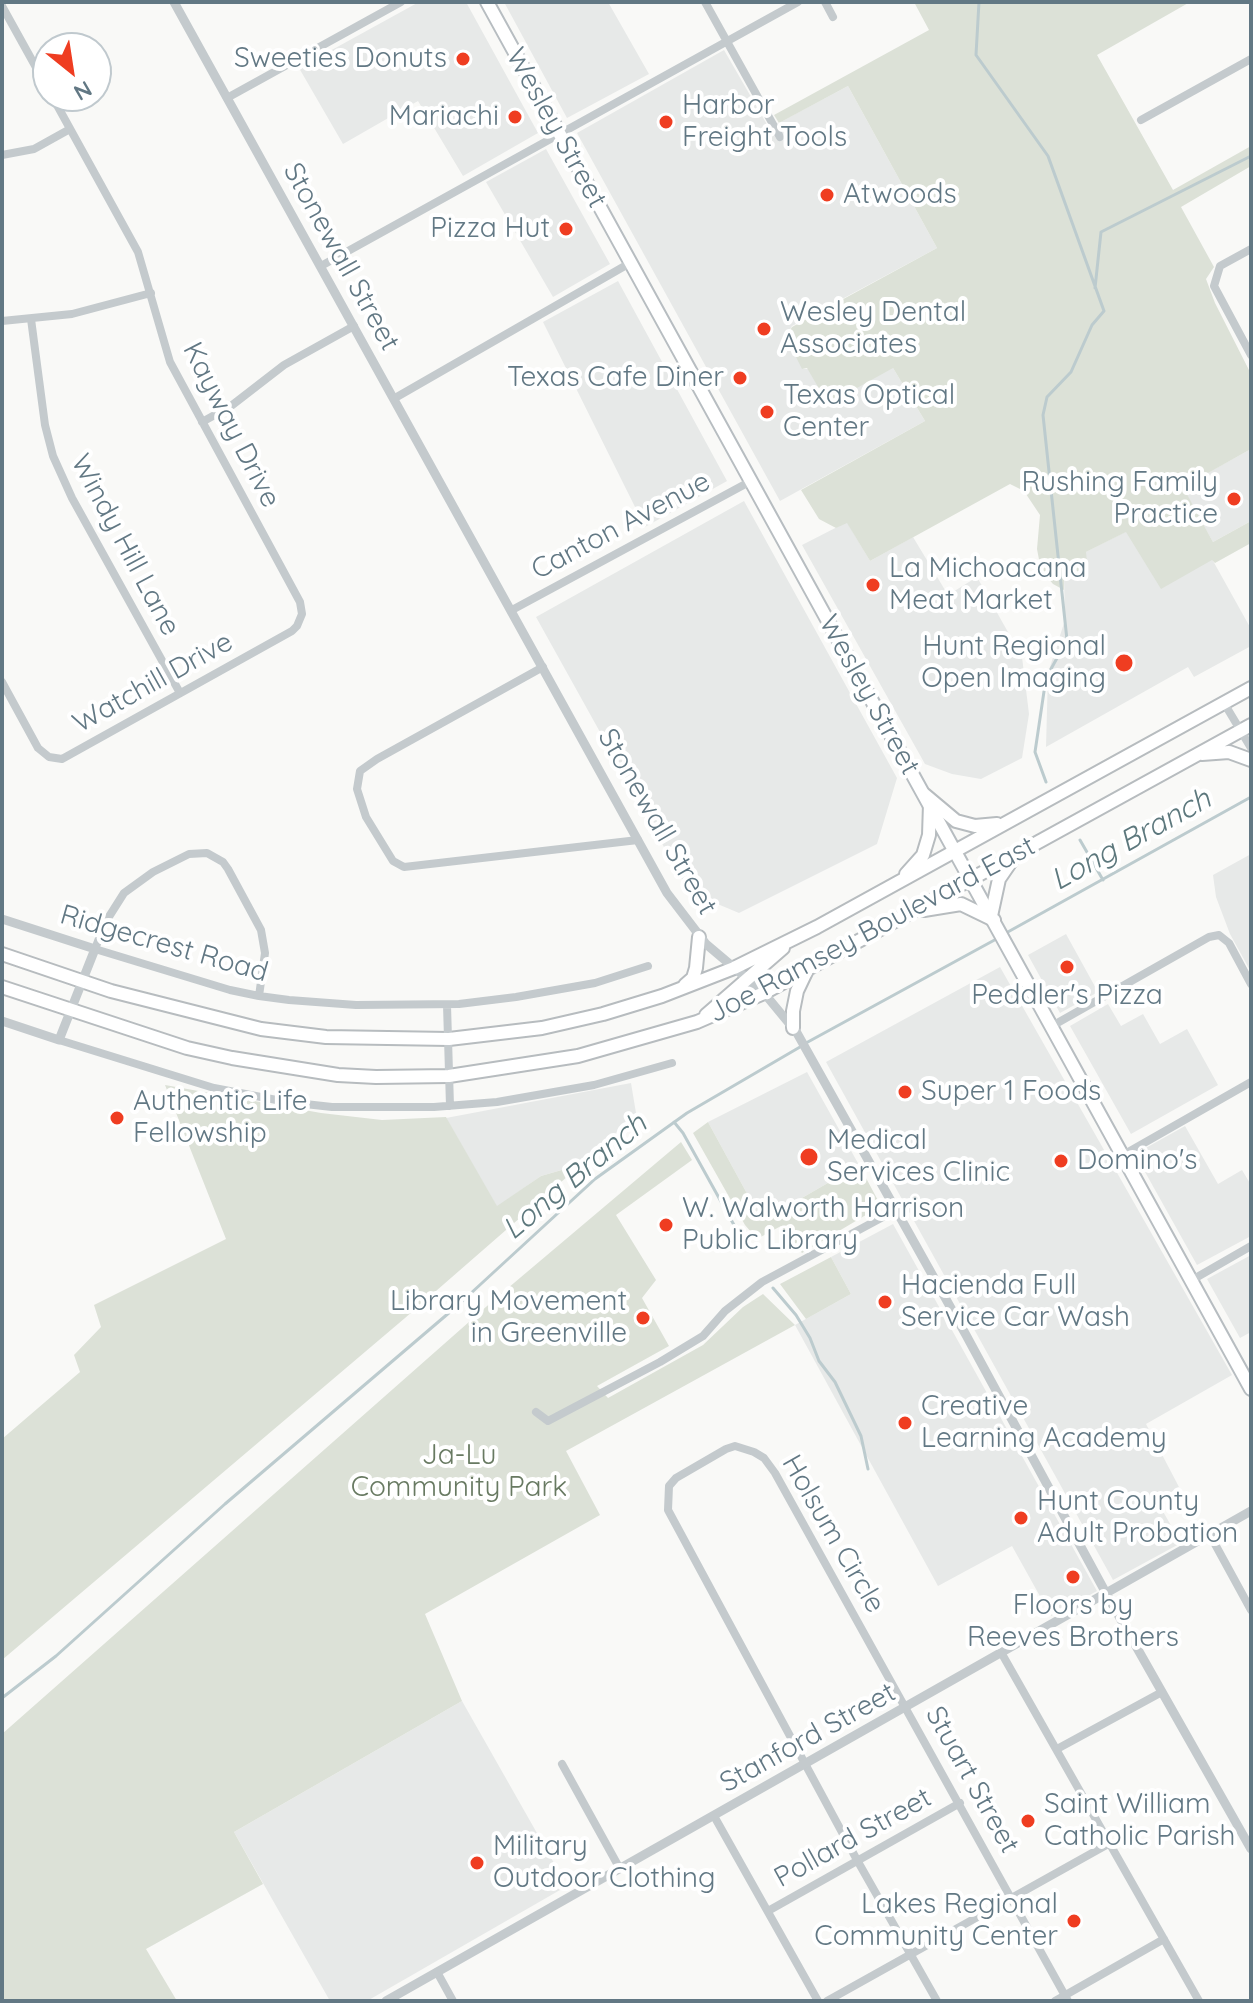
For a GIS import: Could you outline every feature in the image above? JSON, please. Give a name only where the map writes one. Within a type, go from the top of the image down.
[{"type":"main road","name":"Wesley Street","points":[[487,2],[1251,1389]]},
{"type":"main road","name":"Joe Ramsey Boulevard East","points":[[2,954],[216,1020],[261,1029],[326,1037],[449,1039],[542,1028],[603,1014],[682,988],[791,941],[1251,688]]},
{"type":"main road","name":"Joe Ramsey Boulevard East","points":[[2,987],[187,1048],[338,1075],[449,1076],[578,1056],[697,1022],[764,993],[1246,727]]},
{"type":"main road","points":[[1199,754],[1229,752],[1251,760]]},
{"type":"main road","points":[[927,800],[956,821],[975,826],[1005,823]]},
{"type":"main road","points":[[899,881],[923,855],[929,835],[927,800]]},
{"type":"main road","points":[[909,914],[961,904],[993,919],[999,879],[1018,853]]},
{"type":"main road","points":[[682,988],[693,978],[699,937]]},
{"type":"main road","points":[[697,1022],[791,941]]},
{"type":"main road","points":[[795,1030],[793,1011],[797,991],[808,970]]},
{"type":"street","name":"Stonewall Street","points":[[174,2],[667,893],[699,937],[764,993],[795,1030],[1251,1849]]},
{"type":"street","points":[[227,98],[401,2]]},
{"type":"street","points":[[705,2],[780,137]]},
{"type":"street","points":[[321,266],[798,2]]},
{"type":"street","points":[[825,2],[833,17]]},
{"type":"street","points":[[2,6],[32,60]]},
{"type":"street","points":[[1141,120],[1251,59]]},
{"type":"street","name":"Kayway Drive","points":[[61,112],[138,252],[170,362],[300,602],[301,620],[292,631],[282,636]]},
{"type":"street","points":[[2,155],[34,149],[70,129]]},
{"type":"street","points":[[1251,249],[1220,266],[1214,286],[1251,355]]},
{"type":"street","points":[[395,398],[630,263]]},
{"type":"street","points":[[2,321],[72,314],[151,293]]},
{"type":"street","name":"Windy Hill Lane","points":[[31,319],[45,425],[53,456],[72,498],[180,693]]},
{"type":"street","points":[[202,422],[231,406],[284,365],[354,326]]},
{"type":"street","name":"Canton Avenue","points":[[512,610],[751,481]]},
{"type":"street","name":"Watchill Drive","points":[[2,682],[43,754],[62,759],[282,636]]},
{"type":"street","points":[[543,667],[360,771],[357,779],[359,799],[373,829],[393,861],[404,867],[638,840]]},
{"type":"street","points":[[1224,703],[1246,727],[1251,748]]},
{"type":"street","points":[[59,1040],[105,923],[124,893],[153,872],[189,854],[207,853],[223,862],[261,930],[265,953],[259,996]]},
{"type":"street","name":"Ridgecrest Road","points":[[2,919],[179,976],[259,996],[356,1005],[447,1005],[516,997],[595,983],[648,966]]},
{"type":"street","points":[[1052,1026],[1209,937],[1219,935],[1229,943],[1251,984]]},
{"type":"street","points":[[447,1005],[450,1106]]},
{"type":"street","points":[[2,1021],[182,1080],[287,1102],[332,1107],[450,1106],[497,1102],[594,1085],[672,1063]]},
{"type":"street","points":[[1123,1155],[1251,1082]]},
{"type":"street","points":[[536,1412],[548,1421],[660,1362],[703,1336],[725,1311],[762,1282],[896,1210]]},
{"type":"street","points":[[1192,1280],[1251,1246]]},
{"type":"street","name":"Holsum Circle","points":[[907,1707],[764,1458],[735,1446],[676,1478],[669,1486],[668,1510],[857,1860],[937,2001]]},
{"type":"street","name":"Stanford Street","points":[[386,2001],[1251,1511]]},
{"type":"street","points":[[1210,1535],[1251,1610]]},
{"type":"street","points":[[1002,1654],[1199,2001]]},
{"type":"street","points":[[1057,1749],[1162,1692]]},
{"type":"street","name":"Stuart Street","points":[[907,1707],[1066,1998]]},
{"type":"street","points":[[562,1764],[620,1869]]},
{"type":"street","name":"Pollard Street","points":[[768,1911],[960,1803]]},
{"type":"street","points":[[714,1816],[818,2001]]},
{"type":"street","points":[[827,2001],[1110,1843]]},
{"type":"street","points":[[1055,2001],[1066,1998],[1164,1939]]},
{"type":"street","points":[[437,1972],[453,2001]]},
{"type":"shaded area","points":[[419,2],[466,2],[538,133],[463,176],[418,101],[343,144],[299,68]]},
{"type":"shaded area","points":[[504,2],[608,2],[649,74],[567,118]]},
{"type":"shaded area","points":[[724,50],[769,128],[848,86],[937,248],[792,326],[786,337],[803,369],[893,368],[925,421],[780,501],[577,133]]},
{"type":"shaded area","points":[[546,149],[610,264],[553,297],[486,182]]},
{"type":"shaded area","points":[[618,281],[727,481],[645,527],[543,322]]},
{"type":"shaded area","points":[[1251,449],[1251,521],[1213,542],[1182,487]]},
{"type":"shaded area","points":[[744,501],[897,778],[877,844],[739,913],[689,892],[536,617]]},
{"type":"shaded area","points":[[847,522],[870,561],[913,537],[948,595],[977,577],[1022,657],[1029,714],[1022,758],[981,779],[952,774],[925,764],[802,545]]},
{"type":"shaded area","points":[[1127,531],[1212,559],[1251,629],[1251,646],[1194,677],[1188,667],[1046,747],[1048,673],[1065,620],[1064,577],[1086,552]]},
{"type":"shaded area","points":[[1251,854],[1251,972],[1230,934],[1216,897],[1213,875]]},
{"type":"shaded area","points":[[1066,934],[1098,992],[1060,1013],[1028,955]]},
{"type":"shaded area","points":[[1000,967],[1232,1375],[1146,1424],[1179,1487],[1157,1501],[1181,1543],[1113,1580],[826,1062]]},
{"type":"shaded area","points":[[1108,1004],[1121,1026],[1143,1014],[1160,1044],[1187,1029],[1218,1085],[1131,1134],[1070,1026]]},
{"type":"shaded area","points":[[807,1072],[859,1165],[762,1221],[708,1122]]},
{"type":"shaded area","points":[[631,1083],[637,1119],[572,1167],[541,1176],[497,1207],[446,1118]]},
{"type":"shaded area","points":[[1185,1126],[1218,1184],[1242,1170],[1251,1185],[1251,1236],[1197,1265],[1135,1154]]},
{"type":"shaded area","points":[[893,1224],[1097,1591],[1051,1616],[1012,1546],[938,1586],[795,1325],[851,1294],[831,1257]]},
{"type":"shaded area","points":[[1251,1255],[1251,1332],[1240,1338],[1207,1279]]},
{"type":"shaded area","points":[[462,1701],[567,1886],[367,2001],[330,2001],[234,1832]]},
{"type":"green space","points":[[914,2],[1190,2],[1097,55],[1173,190],[1251,146],[1251,166],[1181,207],[1214,267],[1206,279],[1251,374],[1251,449],[1183,487],[1213,542],[1251,521],[1251,543],[1215,563],[1212,560],[1161,589],[1126,532],[1086,552],[1088,573],[1064,577],[1064,590],[1053,584],[1041,570],[1037,549],[1040,515],[1024,491],[1010,484],[870,561],[847,523],[836,528],[819,519],[801,490],[925,421],[893,368],[828,404],[807,368],[802,369],[786,337],[792,327],[937,248],[848,86],[779,123],[774,115],[929,30]]},
{"type":"green space","points":[[165,1085],[321,1113],[382,1120],[446,1117],[497,1206],[541,1176],[572,1167],[568,1176],[405,1318],[2,1660],[2,1439],[80,1372],[74,1355],[101,1327],[94,1305],[226,1239]]},
{"type":"green space","points":[[708,1122],[762,1221],[859,1165],[881,1206],[802,1253],[781,1226],[757,1239],[745,1225],[693,1133]]},
{"type":"green space","name":"Ja-Lu Community Park","points":[[681,1142],[692,1160],[616,1215],[656,1280],[642,1298],[669,1346],[597,1386],[608,1398],[703,1345],[743,1307],[763,1294],[795,1325],[566,1451],[600,1515],[425,1614],[462,1701],[234,1832],[263,1884],[146,1949],[177,2001],[2,2001],[2,1734],[495,1299]]},
{"type":"green space","points":[[831,1257],[851,1294],[806,1319],[780,1284]]},
{"type":"waterway","points":[[979,2],[976,55],[1048,156],[1104,311],[1092,325],[1071,372],[1047,397],[1043,415],[1067,640],[1046,678],[1035,752],[1046,782]]},
{"type":"waterway","points":[[1095,288],[1101,232],[1251,156]]},
{"type":"waterway","name":"Long Branch","points":[[1006,933],[1251,797]]},
{"type":"waterway","points":[[1080,840],[1103,880]]},
{"type":"waterway","name":"Long Branch","points":[[806,1043],[1000,937]]},
{"type":"waterway","name":"Long Branch","points":[[2,1698],[56,1656],[225,1504],[457,1306],[595,1179],[687,1113],[800,1047]]},
{"type":"waterway","points":[[674,1122],[734,1225],[746,1237]]},
{"type":"waterway","points":[[773,1288],[796,1315],[819,1361],[835,1382],[861,1436],[868,1469]]},
{"type":"place","name":"Sweeties Donuts","points":[[463,59]]},
{"type":"place","name":"Mariachi","points":[[515,117]]},
{"type":"place","name":"Harbor Freight Tools","points":[[666,122]]},
{"type":"place","name":"Atwoods","points":[[827,195]]},
{"type":"place","name":"Pizza Hut","points":[[566,229]]},
{"type":"place","name":"Wesley Dental Associates","points":[[764,329]]},
{"type":"place","name":"Texas Cafe Diner","points":[[740,378]]},
{"type":"place","name":"Texas Optical Center","points":[[767,412]]},
{"type":"place","name":"Rushing Family Practice","points":[[1234,499]]},
{"type":"place","name":"La Michoacana Meat Market","points":[[873,585]]},
{"type":"place","name":"Hunt Regional Open Imaging","points":[[1124,663]]},
{"type":"place","name":"Peddler's Pizza","points":[[1067,967]]},
{"type":"place","name":"Super 1 Foods","points":[[905,1092]]},
{"type":"place","name":"Authentic Life Fellowship","points":[[117,1118]]},
{"type":"place","name":"Medical Services Clinic","points":[[809,1157]]},
{"type":"place","name":"Domino's","points":[[1061,1161]]},
{"type":"place","name":"W. Walworth Harrison Public Library","points":[[666,1225]]},
{"type":"place","name":"Hacienda Full Service Car Wash","points":[[885,1302]]},
{"type":"place","name":"Library Movement in Greenville","points":[[643,1318]]},
{"type":"place","name":"Creative Learning Academy","points":[[905,1423]]},
{"type":"place","name":"Hunt County Adult Probation","points":[[1021,1518]]},
{"type":"place","name":"Floors by Reeves Brothers","points":[[1073,1577]]},
{"type":"place","name":"Saint William Catholic Parish","points":[[1028,1821]]},
{"type":"place","name":"Military Outdoor Clothing","points":[[477,1863]]},
{"type":"place","name":"Lakes Regional Community Center","points":[[1074,1921]]}]
